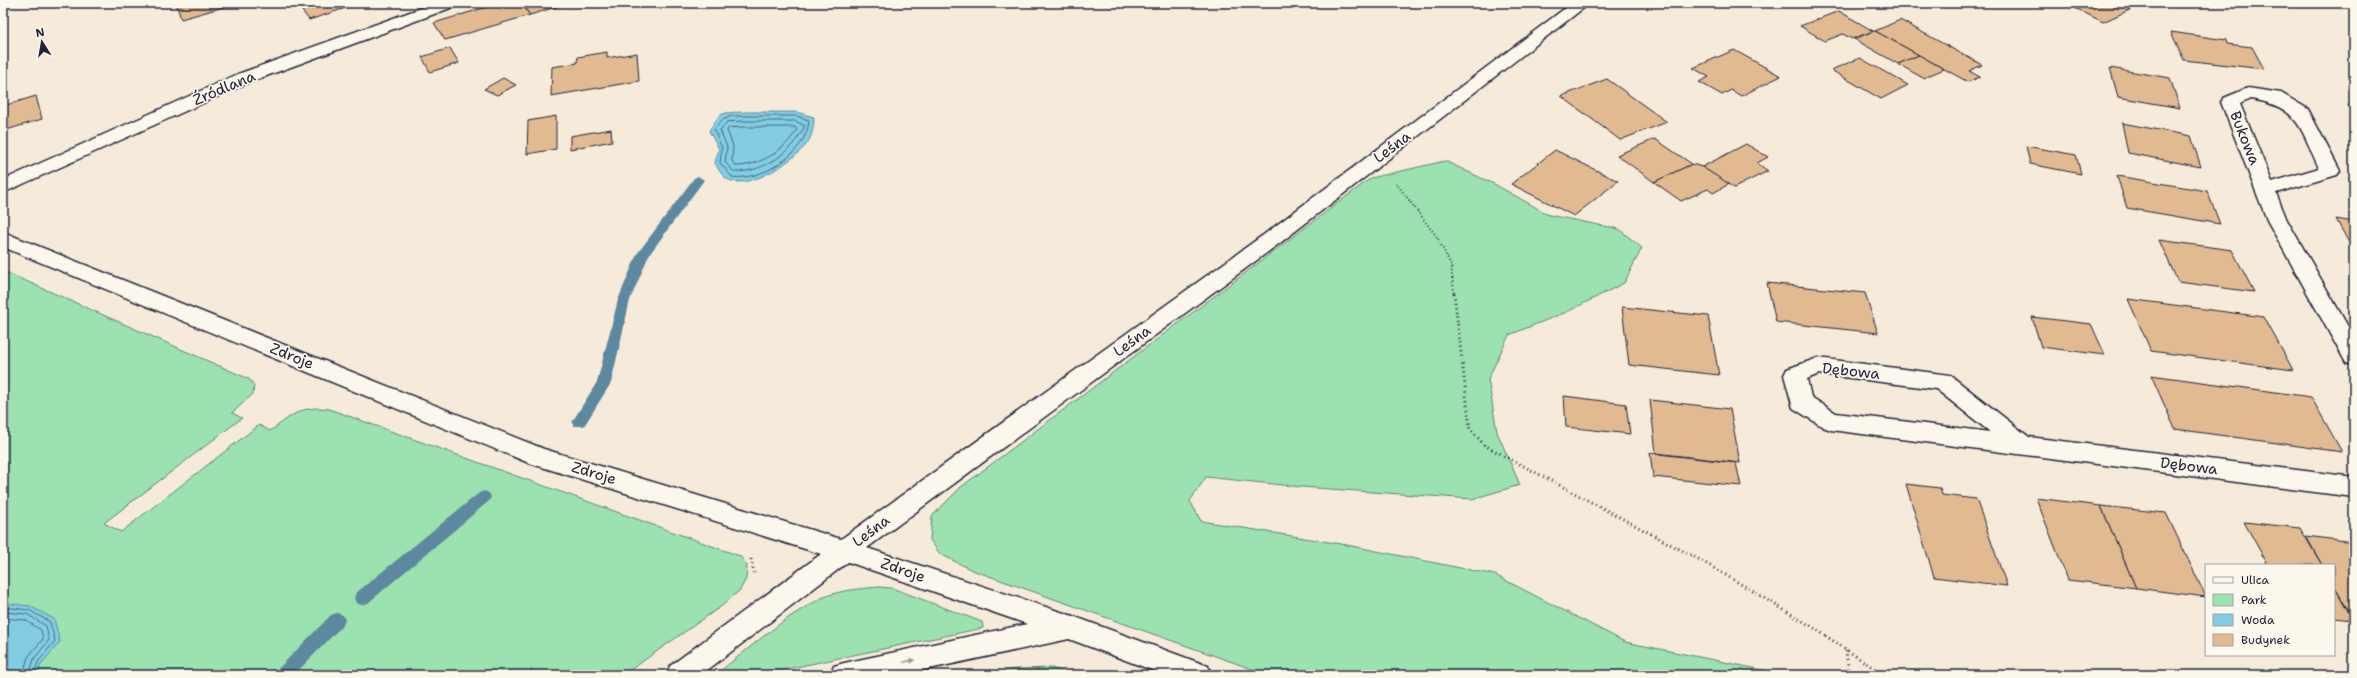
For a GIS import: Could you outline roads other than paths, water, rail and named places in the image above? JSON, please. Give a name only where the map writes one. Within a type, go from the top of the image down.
[{"type":"street","name":"Źródlana","points":[[3,187],[244,78],[450,3]]},
{"type":"street","name":"Leśna","points":[[680,675],[845,551],[1273,238],[1582,3]]},
{"type":"street","name":"Bukowa","points":[[2266,190],[2330,171],[2302,113],[2275,97],[2248,93],[2230,102],[2277,220],[2354,356]]},
{"type":"street","name":"Zdroje","points":[[3,238],[537,456],[845,551],[1070,627],[1198,675]]},
{"type":"street","name":"Dębowa","points":[[2024,446],[1942,381],[1818,366],[1795,375],[1801,402],[1831,421],[2024,446],[2354,487]]},
{"type":"street","points":[[844,675],[1070,627]]},
{"type":"water","points":[[733,112],[796,112],[814,117],[814,125],[809,140],[799,152],[782,166],[761,177],[741,182],[729,180],[724,176],[715,163],[719,149],[709,131],[720,116]]},
{"type":"water","points":[[3,603],[30,606],[54,619],[60,642],[41,664],[38,675],[3,675]]},
{"type":"waterway","points":[[579,422],[604,383],[612,344],[624,300],[643,254],[698,180]]},
{"type":"waterway","points":[[362,598],[484,497]]},
{"type":"waterway","points":[[283,675],[337,620]]}]
